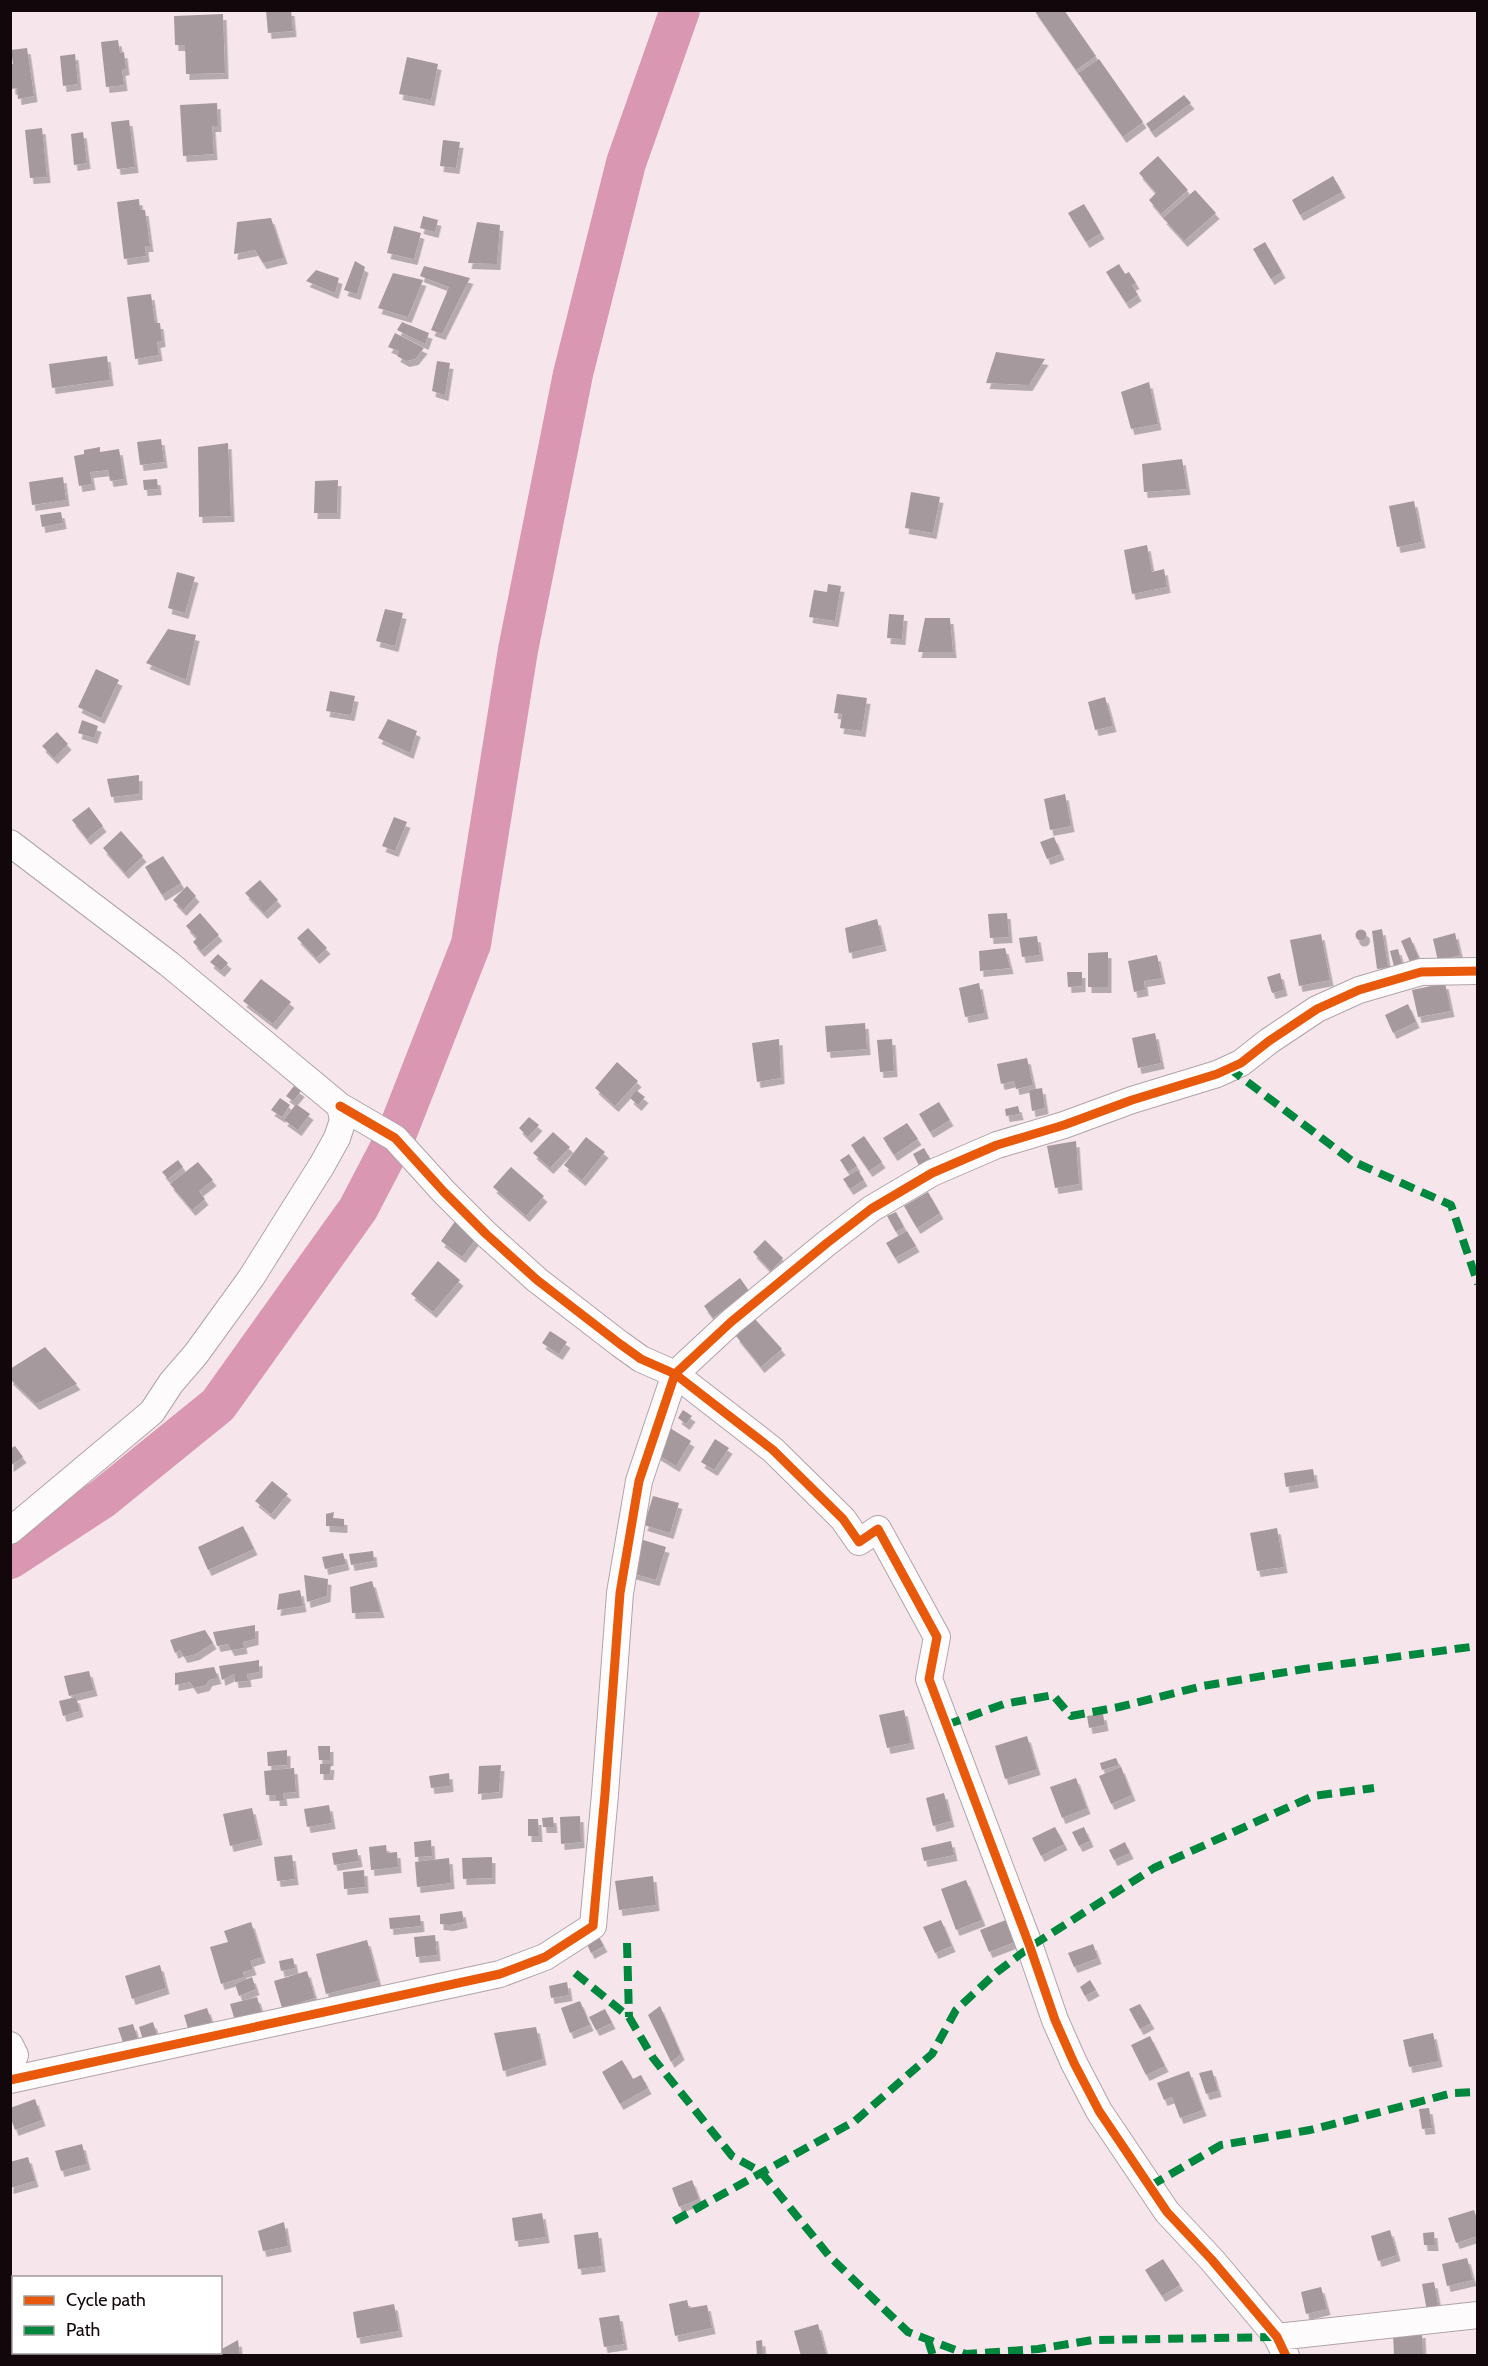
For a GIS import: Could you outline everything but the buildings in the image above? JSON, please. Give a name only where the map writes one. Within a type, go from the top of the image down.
[{"type":"street","points":[[10,843],[170,964],[340,1106],[396,1138],[453,1201],[537,1280],[641,1359],[675,1374],[772,1450],[843,1519],[859,1542],[878,1529],[937,1637],[928,1679],[1030,1947],[1055,2020],[1074,2063],[1099,2111],[1167,2212],[1212,2260],[1282,2346],[1478,2315]]},
{"type":"street","points":[[10,2080],[500,1974],[545,1957],[593,1926],[620,1593],[639,1481],[675,1374],[731,1322],[827,1243],[871,1209],[932,1173],[997,1145],[1065,1125],[1132,1100],[1217,1074],[1241,1063],[1317,1009],[1359,990],[1421,972],[1478,971]]},
{"type":"street","points":[[10,1531],[152,1412],[171,1383],[196,1354],[251,1278],[322,1165],[337,1138],[343,1120],[340,1106]]},
{"type":"street","points":[[10,2045],[15,2055],[10,2066]]},
{"type":"waterway","points":[[10,1559],[102,1499],[218,1405],[358,1209],[395,1138],[471,944],[518,650],[573,374],[626,163],[680,10]]},
{"type":"marked path","points":[[1229,1068],[1352,1161],[1451,1205],[1478,1284]]},
{"type":"marked path","points":[[946,1725],[1004,1704],[1053,1695],[1071,1716],[1119,1707],[1203,1686],[1304,1669],[1478,1646]]},
{"type":"marked path","points":[[674,2221],[855,2121],[932,2054],[956,2010],[997,1972],[1030,1947],[1154,1868],[1313,1796],[1374,1788]]},
{"type":"marked path","points":[[627,1943],[629,2017]]},
{"type":"marked path","points":[[575,1973],[629,2017],[653,2058],[732,2156],[761,2172],[830,2257],[908,2332],[966,2354],[1038,2349],[1093,2340],[1277,2337]]},
{"type":"marked path","points":[[1150,2186],[1221,2145],[1310,2130],[1453,2093],[1478,2092]]},
{"type":"marked path","points":[[928,2340],[933,2356]]},
{"type":"cycle path","points":[[10,2080],[500,1974],[545,1957],[593,1926],[620,1593],[639,1481],[675,1374],[731,1322],[827,1243],[871,1209],[932,1173],[997,1145],[1217,1074],[1241,1063],[1317,1009],[1359,990],[1421,972],[1478,971]]},
{"type":"cycle path","points":[[340,1106],[395,1138],[444,1192],[537,1280],[641,1359],[675,1374],[773,1450],[843,1519],[859,1542],[878,1529],[937,1637],[929,1679],[1030,1947],[1055,2020],[1074,2063],[1099,2111],[1167,2212],[1212,2260],[1277,2337],[1286,2356]]}]
